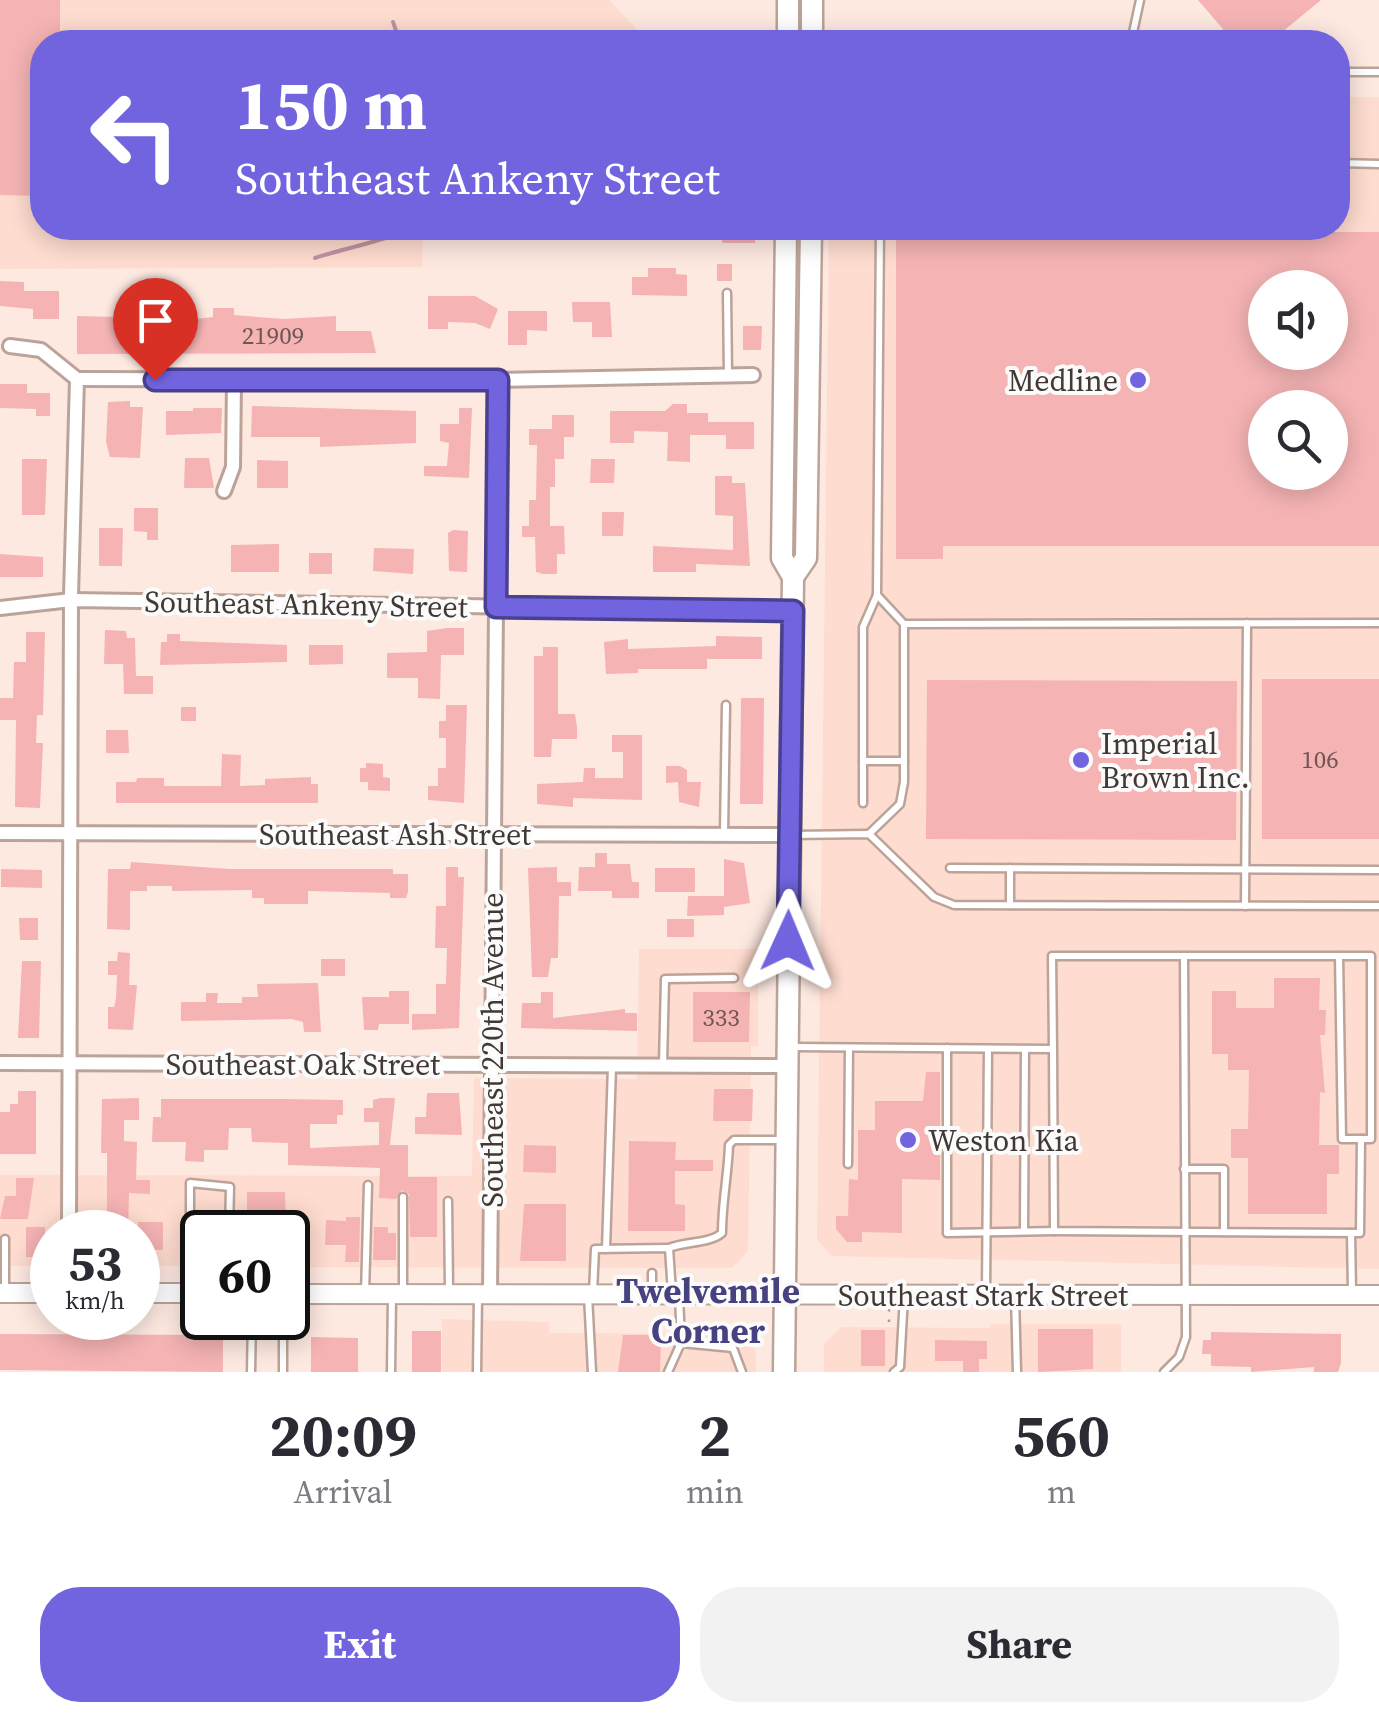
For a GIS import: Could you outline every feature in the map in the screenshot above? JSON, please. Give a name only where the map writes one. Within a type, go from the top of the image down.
[{"type":"main road","points":[[788,0],[788,30]]},
{"type":"main road","points":[[812,0],[812,30]]},
{"type":"main road","points":[[784,1372],[793,611],[793,577],[782,558],[786,240]]},
{"type":"main road","points":[[793,577],[806,558],[811,240]]},
{"type":"main road","points":[[3,1293],[30,1293]]},
{"type":"main road","name":"Southeast Stark Street","points":[[310,1294],[1379,1295]]},
{"type":"street","points":[[10,346],[42,350],[77,379],[754,376]]},
{"type":"street","points":[[69,1210],[71,600],[77,379]]},
{"type":"street","points":[[224,491],[233,467],[234,380]]},
{"type":"street","name":"Southeast 220th Avenue","points":[[484,1294],[491,1064],[498,380]]},
{"type":"street","name":"Southeast Ankeny Street","points":[[0,608],[71,600],[793,611]]},
{"type":"street","name":"Southeast Ash Street","points":[[0,833],[790,834]]},
{"type":"street","name":"Southeast Oak Street","points":[[0,1063],[663,1065],[787,1057]]},
{"type":"lane","points":[[1134,30],[1140,0]]},
{"type":"lane","points":[[1350,72],[1379,72]]},
{"type":"lane","points":[[1350,163],[1379,164]]},
{"type":"lane","points":[[863,803],[863,627],[877,595],[880,240]]},
{"type":"lane","points":[[727,293],[728,376]]},
{"type":"lane","points":[[790,834],[869,834],[900,804],[904,760],[904,624],[877,595]]},
{"type":"lane","points":[[904,624],[1379,623]]},
{"type":"lane","points":[[1245,906],[1247,624]]},
{"type":"lane","points":[[724,834],[726,705]]},
{"type":"lane","points":[[863,760],[904,760]]},
{"type":"lane","points":[[869,834],[934,897],[954,905],[1379,906]]},
{"type":"lane","points":[[950,868],[1379,870]]},
{"type":"lane","points":[[1010,868],[1010,905]]},
{"type":"lane","points":[[1054,1231],[1052,956],[1339,956],[1371,956],[1371,1139],[1342,1139],[1339,956]]},
{"type":"lane","points":[[1164,1372],[1184,1348],[1184,956]]},
{"type":"lane","points":[[663,1065],[665,979],[734,978]]},
{"type":"lane","points":[[787,1057],[849,1048],[1053,1049]]},
{"type":"lane","points":[[848,1164],[849,1048]]},
{"type":"lane","points":[[947,1048],[947,1232],[1360,1233],[1361,1139]]},
{"type":"lane","points":[[986,1295],[988,1048]]},
{"type":"lane","points":[[1024,1230],[1025,1048]]},
{"type":"lane","points":[[606,1249],[612,1065]]},
{"type":"lane","points":[[592,1372],[591,1294],[596,1249],[669,1248],[688,1240],[714,1240],[722,1232],[722,1188],[728,1174],[729,1145],[734,1140],[786,1140]]},
{"type":"lane","points":[[1184,1168],[1224,1169],[1224,1232]]},
{"type":"lane","points":[[190,1210],[190,1183],[230,1188],[230,1210]]},
{"type":"lane","points":[[365,1294],[368,1185]]},
{"type":"lane","points":[[392,1372],[403,1198]]},
{"type":"lane","points":[[448,1201],[450,1294]]},
{"type":"lane","points":[[1351,1233],[1352,1295]]},
{"type":"lane","points":[[3,1293],[5,1239]]},
{"type":"lane","points":[[668,1372],[681,1342],[669,1248]]},
{"type":"lane","points":[[652,1273],[652,1294]]},
{"type":"lane","points":[[478,1372],[484,1294]]},
{"type":"lane","points":[[894,1372],[900,1367],[904,1294]]},
{"type":"lane","points":[[1015,1295],[1016,1372]]},
{"type":"lane","points":[[251,1372],[252,1340]]},
{"type":"lane","points":[[283,1340],[284,1372]]},
{"type":"lane","points":[[681,1342],[733,1348],[742,1372]]},
{"type":"shaded area","points":[[0,0],[609,0],[638,30],[30,30],[30,240],[423,240],[422,267],[0,269]]},
{"type":"shaded area","points":[[1350,97],[1379,97],[1379,1269],[832,1256],[817,1240],[829,240],[1350,240]]},
{"type":"shaded area","points":[[639,949],[758,949],[758,1046],[751,1047],[748,1251],[732,1268],[310,1267],[310,1210],[180,1210],[180,1266],[160,1266],[160,1210],[30,1210],[30,1266],[0,1266],[0,1175],[472,1176],[474,1078],[637,1079]]},
{"type":"shaded area","points":[[442,1319],[549,1322],[549,1333],[734,1334],[734,1340],[743,1340],[756,1350],[756,1372],[442,1372]]},
{"type":"shaded area","points":[[991,1324],[1121,1324],[1121,1372],[824,1372],[824,1344],[841,1327],[990,1328]]},
{"type":"building","points":[[0,0],[60,0],[60,30],[30,30],[30,196],[0,195]]},
{"type":"building","points":[[1198,0],[1321,0],[1285,30],[1224,30]]},
{"type":"building","name":"Medline","points":[[1350,232],[1379,232],[1379,546],[943,546],[943,559],[896,559],[896,240],[1350,240]]},
{"type":"building","points":[[722,240],[755,240],[755,243]]},
{"type":"building","points":[[717,264],[732,264],[732,281],[717,281]]},
{"type":"building","points":[[648,268],[676,268],[676,274],[687,275],[687,296],[632,295],[632,277],[648,277]]},
{"type":"building","points":[[0,281],[24,282],[24,291],[59,291],[59,319],[33,319],[33,309],[0,306]]},
{"type":"building","points":[[428,296],[475,296],[498,309],[490,329],[475,323],[448,322],[448,329],[428,329]]},
{"type":"building","points":[[572,302],[610,302],[612,337],[592,337],[592,322],[573,322]]},
{"type":"building","points":[[213,308],[234,308],[234,315],[283,319],[336,316],[336,331],[371,331],[376,353],[77,354],[77,316],[196,319],[213,317]]},
{"type":"building","points":[[508,311],[547,311],[547,331],[527,330],[527,345],[508,345]]},
{"type":"building","points":[[743,326],[762,326],[761,350],[743,350]]},
{"type":"building","points":[[0,384],[27,384],[27,393],[50,393],[50,416],[36,416],[36,409],[0,408]]},
{"type":"building","points":[[130,401],[130,407],[143,407],[140,458],[110,457],[106,442],[108,402]]},
{"type":"building","points":[[673,404],[687,404],[687,413],[708,413],[708,422],[754,422],[754,449],[726,449],[726,435],[690,435],[690,462],[667,461],[668,432],[634,431],[634,443],[610,443],[610,411],[665,411]]},
{"type":"building","points":[[252,406],[416,411],[416,443],[320,447],[320,437],[251,437]]},
{"type":"building","points":[[222,408],[221,433],[166,435],[166,411]]},
{"type":"building","points":[[459,408],[472,408],[469,478],[424,476],[424,466],[447,466],[449,443],[440,441],[440,424],[459,424]]},
{"type":"building","points":[[552,415],[574,415],[574,437],[564,437],[564,459],[555,459],[555,487],[550,487],[550,526],[564,526],[565,554],[557,554],[557,574],[543,574],[536,572],[535,537],[522,537],[522,526],[529,526],[529,500],[536,500],[537,445],[529,445],[529,429],[552,429]]},
{"type":"building","points":[[185,458],[209,458],[214,488],[184,488]]},
{"type":"building","points":[[22,459],[47,459],[45,515],[22,515]]},
{"type":"building","points":[[591,459],[615,459],[614,483],[590,483]]},
{"type":"building","points":[[257,460],[288,461],[288,488],[257,488]]},
{"type":"building","points":[[715,476],[732,476],[732,483],[745,483],[750,566],[696,564],[696,572],[653,572],[653,546],[733,550],[733,516],[715,515]]},
{"type":"building","points":[[134,508],[158,508],[158,540],[147,540],[147,532],[134,531]]},
{"type":"building","points":[[602,512],[624,512],[623,536],[602,536]]},
{"type":"building","points":[[99,528],[123,528],[122,566],[99,566]]},
{"type":"building","points":[[468,531],[467,572],[449,571],[448,533]]},
{"type":"building","points":[[279,544],[279,572],[231,572],[231,545]]},
{"type":"building","points":[[374,548],[414,549],[413,574],[373,571]]},
{"type":"building","points":[[309,553],[332,553],[332,574],[309,574]]},
{"type":"building","points":[[0,554],[43,557],[43,577],[0,577]]},
{"type":"building","points":[[464,628],[464,655],[441,655],[440,699],[418,698],[418,678],[387,678],[387,653],[427,652],[427,631]]},
{"type":"building","points":[[105,630],[126,631],[127,638],[135,638],[136,676],[153,676],[153,694],[124,694],[123,664],[104,664]]},
{"type":"building","points":[[26,632],[45,632],[43,715],[37,715],[36,743],[43,743],[40,808],[15,807],[16,720],[0,720],[0,698],[13,698],[14,662],[26,662]]},
{"type":"building","points":[[167,634],[180,634],[180,641],[287,645],[287,662],[160,665],[161,642],[167,642]]},
{"type":"building","points":[[716,636],[762,637],[762,659],[707,659],[707,669],[638,669],[638,673],[606,674],[604,642],[628,639],[628,649],[716,646]]},
{"type":"building","points":[[309,645],[343,645],[343,664],[309,665]]},
{"type":"building","points":[[543,647],[558,647],[558,714],[575,714],[577,739],[552,739],[551,757],[534,757],[534,656],[543,656]]},
{"type":"building","points":[[1262,679],[1379,679],[1379,839],[1262,839]]},
{"type":"building","name":"Imperial Brown Inc.","points":[[927,680],[1237,681],[1236,840],[926,839]]},
{"type":"building","points":[[741,698],[764,698],[763,804],[740,804]]},
{"type":"building","points":[[446,705],[467,705],[464,803],[428,800],[428,786],[438,786],[438,768],[446,768],[446,738],[439,738],[439,721],[446,721]]},
{"type":"building","points":[[181,707],[196,707],[196,721],[181,721]]},
{"type":"building","points":[[106,730],[128,730],[129,753],[106,753]]},
{"type":"building","points":[[612,735],[642,735],[642,800],[573,798],[573,807],[537,804],[537,784],[583,782],[584,768],[595,768],[595,778],[623,778],[623,752],[612,752]]},
{"type":"building","points":[[222,754],[241,755],[240,786],[265,785],[265,779],[311,777],[311,784],[318,784],[318,803],[116,803],[116,782],[136,782],[137,778],[164,778],[164,786],[221,786]]},
{"type":"building","points":[[366,763],[383,764],[383,777],[390,778],[390,791],[368,790],[368,782],[360,782],[360,768],[366,768]]},
{"type":"building","points":[[666,766],[687,770],[687,782],[701,782],[699,807],[679,802],[678,782],[666,783]]},
{"type":"building","points":[[595,853],[607,853],[607,864],[630,864],[632,882],[639,882],[639,898],[612,898],[612,891],[578,891],[579,867],[595,867]]},
{"type":"building","points":[[724,859],[744,863],[750,903],[724,907],[724,915],[687,916],[688,896],[724,896]]},
{"type":"building","points":[[131,862],[230,869],[393,869],[393,874],[408,874],[408,892],[406,898],[390,898],[390,893],[308,891],[308,904],[264,904],[264,898],[252,898],[252,890],[172,891],[172,886],[147,886],[147,891],[130,891],[130,930],[107,929],[108,869],[130,869]]},
{"type":"building","points":[[446,867],[458,867],[458,877],[464,877],[459,1028],[412,1030],[412,1014],[436,1014],[436,984],[446,984],[447,948],[435,948],[436,906],[446,906]]},
{"type":"building","points":[[557,867],[557,882],[571,882],[571,896],[559,896],[558,958],[551,958],[548,977],[532,977],[528,868]]},
{"type":"building","points":[[655,868],[695,868],[695,892],[655,892]]},
{"type":"building","points":[[1,869],[42,870],[42,888],[1,887]]},
{"type":"building","points":[[19,918],[38,918],[38,940],[20,940]]},
{"type":"building","points":[[667,919],[694,919],[694,937],[667,937]]},
{"type":"building","points":[[118,952],[130,953],[129,985],[137,985],[133,1030],[108,1029],[108,1007],[114,1007],[117,975],[108,975],[108,961],[117,961]]},
{"type":"building","points":[[321,959],[345,959],[345,976],[321,976]]},
{"type":"building","points":[[22,961],[41,961],[39,1038],[18,1038]]},
{"type":"building","points":[[1274,978],[1320,978],[1319,1010],[1326,1010],[1325,1035],[1320,1035],[1325,1093],[1320,1092],[1319,1145],[1339,1145],[1339,1174],[1327,1174],[1327,1214],[1248,1214],[1248,1158],[1231,1158],[1231,1129],[1248,1129],[1249,1070],[1228,1070],[1228,1054],[1212,1054],[1212,991],[1236,991],[1236,1008],[1274,1008]]},
{"type":"building","points":[[318,983],[321,1032],[304,1032],[303,1022],[292,1019],[181,1021],[181,1002],[206,1002],[206,993],[218,993],[217,1003],[242,1003],[242,997],[258,997],[257,984]]},
{"type":"building","points":[[389,991],[409,991],[409,1024],[379,1024],[378,1030],[364,1030],[362,997],[389,997]]},
{"type":"building","points":[[541,992],[553,992],[553,1018],[625,1009],[625,1013],[637,1013],[637,1031],[521,1028],[522,1003],[541,1003]]},
{"type":"building","points":[[693,992],[750,992],[749,1042],[693,1042]]},
{"type":"building","name":"Weston Kia","points":[[926,1072],[940,1072],[940,1180],[902,1179],[902,1233],[862,1232],[862,1242],[847,1242],[836,1229],[836,1216],[848,1216],[849,1179],[858,1180],[858,1130],[875,1130],[875,1101],[923,1101]]},
{"type":"building","points":[[714,1089],[753,1089],[752,1121],[713,1121]]},
{"type":"building","points":[[18,1091],[36,1091],[36,1154],[0,1154],[0,1112],[10,1112],[10,1104],[18,1104]]},
{"type":"building","points":[[427,1093],[459,1093],[462,1135],[415,1134],[415,1117],[426,1117]]},
{"type":"building","points":[[139,1098],[139,1120],[124,1120],[124,1141],[137,1142],[136,1180],[150,1180],[150,1194],[129,1193],[129,1210],[107,1210],[107,1153],[101,1153],[102,1099]]},
{"type":"building","points":[[395,1098],[390,1145],[408,1145],[408,1177],[437,1177],[437,1237],[410,1237],[409,1194],[402,1190],[396,1199],[379,1198],[380,1168],[288,1165],[288,1143],[252,1142],[251,1128],[229,1128],[228,1150],[204,1150],[204,1162],[185,1161],[186,1142],[152,1142],[153,1117],[161,1117],[161,1099],[285,1099],[343,1100],[343,1115],[337,1115],[337,1124],[310,1124],[310,1148],[379,1145],[379,1122],[364,1122],[364,1108],[373,1108],[373,1100]]},
{"type":"building","points":[[629,1141],[676,1142],[675,1160],[713,1160],[713,1171],[675,1171],[675,1204],[685,1205],[685,1231],[628,1231]]},
{"type":"building","points":[[524,1145],[556,1146],[556,1173],[523,1172]]},
{"type":"building","points":[[16,1178],[34,1178],[28,1219],[0,1219],[5,1196],[16,1196]]},
{"type":"building","points":[[247,1192],[285,1192],[285,1210],[247,1210]]},
{"type":"building","points":[[524,1204],[566,1204],[566,1261],[520,1261]]},
{"type":"building","points":[[346,1217],[360,1217],[359,1262],[345,1262],[346,1245],[325,1245],[326,1220],[346,1221]]},
{"type":"building","points":[[160,1222],[163,1222],[160,1250]]},
{"type":"building","points":[[26,1227],[30,1227],[30,1257],[26,1257]]},
{"type":"building","points":[[374,1227],[388,1227],[388,1233],[396,1233],[396,1260],[373,1260]]},
{"type":"building","points":[[1038,1329],[1093,1329],[1093,1369],[1038,1372]]},
{"type":"building","points":[[861,1330],[885,1330],[885,1366],[861,1366]]},
{"type":"building","points":[[412,1331],[441,1331],[441,1372],[412,1372]]},
{"type":"building","points":[[1211,1332],[1341,1334],[1341,1363],[1338,1372],[1314,1372],[1314,1367],[1251,1372],[1251,1367],[1211,1366],[1211,1354],[1202,1354],[1203,1340],[1211,1340]]},
{"type":"building","points":[[0,1334],[30,1334],[30,1340],[160,1340],[160,1335],[180,1335],[180,1340],[223,1340],[223,1372],[0,1370]]},
{"type":"building","points":[[623,1335],[661,1335],[660,1372],[618,1372]]},
{"type":"building","points":[[311,1337],[358,1338],[358,1372],[311,1372]]},
{"type":"building","points":[[935,1340],[987,1341],[987,1359],[979,1359],[979,1372],[963,1372],[963,1361],[935,1361]]},
{"type":"waterway","points":[[393,22],[396,30]]},
{"type":"waterway","points":[[315,258],[380,240]]},
{"type":"place","name":"Medline","points":[[1138,380]]},
{"type":"place","name":"Imperial Brown Inc.","points":[[1081,760]]},
{"type":"place","name":"Weston Kia","points":[[908,1140]]},
{"type":"district","name":"Twelvemile Corner","points":[[708,1311]]},
{"type":"route","points":[[155,380],[498,380],[496,607],[793,611],[788,941]]}]
